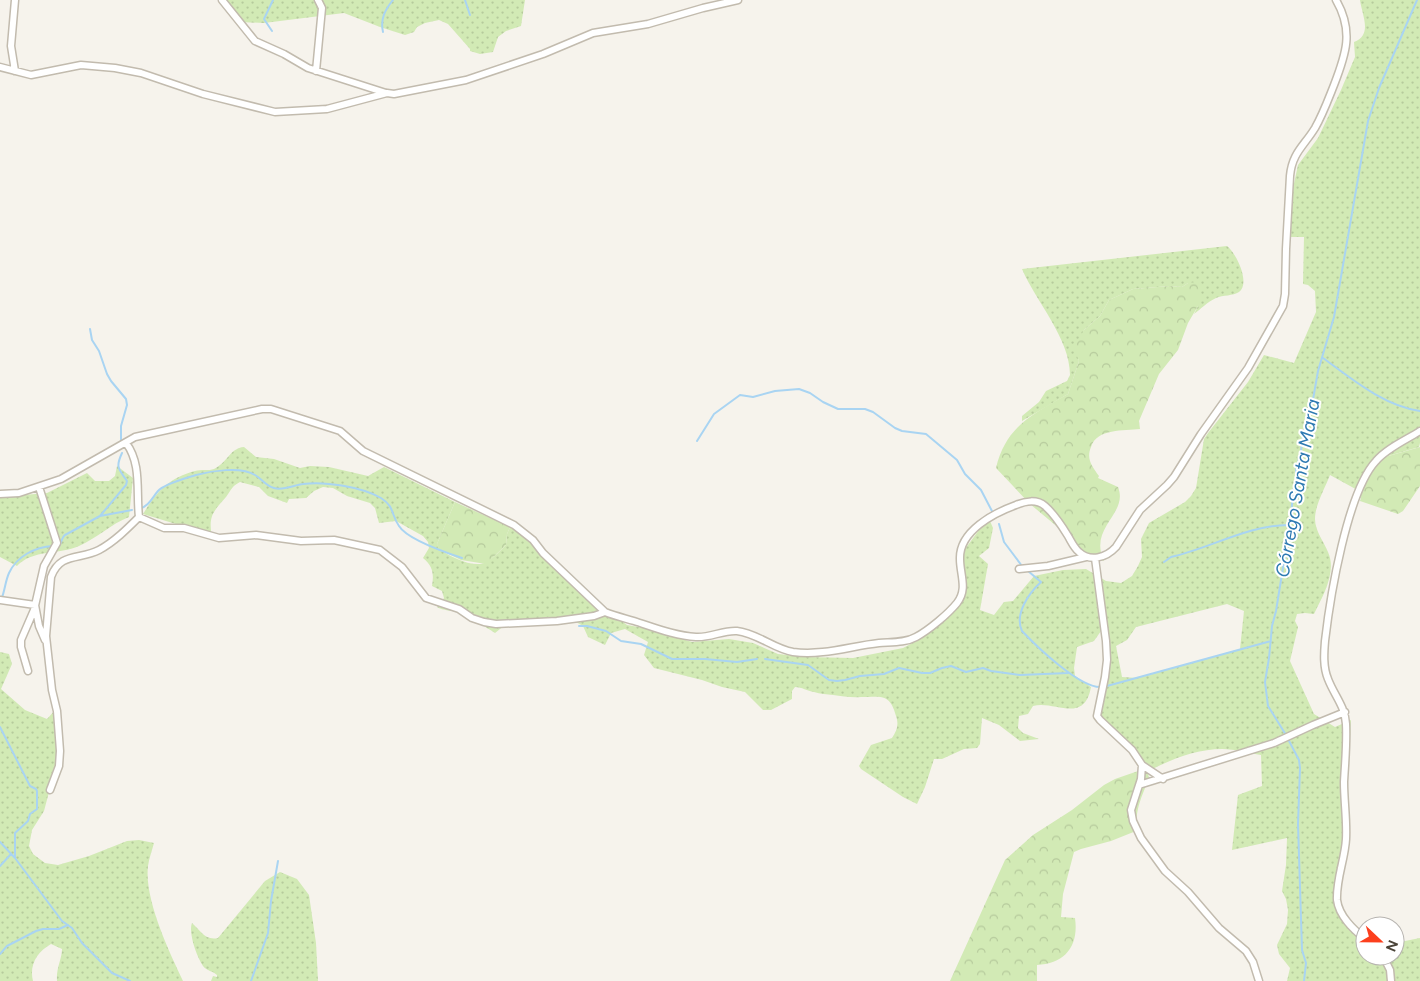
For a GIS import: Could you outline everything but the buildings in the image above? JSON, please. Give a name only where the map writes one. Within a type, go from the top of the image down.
[{"type":"street","points":[[15,0],[11,46],[15,71]]},
{"type":"street","points":[[222,0],[254,40],[284,54],[300,65],[394,94],[466,80],[543,54],[593,33],[648,24],[738,0]]},
{"type":"street","points":[[316,71],[322,8],[318,0]]},
{"type":"street","points":[[1019,569],[1048,566],[1081,557],[1094,558],[1105,556],[1113,550],[1144,505],[1171,481],[1201,434],[1248,368],[1283,306],[1292,162],[1321,116],[1346,50],[1346,22],[1336,0]]},
{"type":"street","points":[[0,66],[31,75],[81,65],[115,68],[142,73],[203,94],[275,112],[327,109],[387,93]]},
{"type":"street","points":[[0,494],[19,493],[68,476],[126,442],[143,435],[262,409],[277,410],[340,430],[363,451],[514,525],[532,540],[543,553],[605,612],[649,626],[694,637],[736,631],[792,652],[821,653],[880,643],[905,641],[927,630],[961,596],[963,586],[960,556],[967,538],[984,521],[1018,504],[1033,501],[1045,506],[1076,550],[1094,558]]},
{"type":"street","points":[[1355,929],[1341,912],[1337,900],[1346,839],[1344,779],[1347,732],[1345,712],[1328,679],[1324,657],[1327,624],[1347,526],[1360,488],[1375,461],[1420,431]]},
{"type":"street","points":[[126,442],[137,466],[139,518]]},
{"type":"street","points":[[28,671],[21,647],[21,640],[35,605],[44,566],[57,543],[39,487]]},
{"type":"street","points":[[139,518],[164,528],[184,528],[219,538],[256,535],[302,541],[334,540],[380,550],[402,568],[426,598],[459,609],[472,618],[484,622],[496,624],[557,621],[605,612]]},
{"type":"street","points":[[50,790],[59,766],[60,751],[58,711],[52,690],[46,643],[49,583],[54,569],[64,560],[101,549],[139,518]]},
{"type":"street","points":[[1094,558],[1107,660],[1097,716],[1137,756],[1142,764],[1163,779]]},
{"type":"street","points":[[0,600],[35,605]]},
{"type":"street","points":[[35,605],[39,626],[46,643]]},
{"type":"street","points":[[1139,785],[1163,779],[1286,738],[1345,712]]},
{"type":"street","points":[[1142,764],[1142,773],[1131,810],[1133,821],[1141,838],[1165,871],[1188,892],[1219,928],[1246,951],[1253,962],[1259,981]]},
{"type":"street","points":[[1388,966],[1392,981]]},
{"type":"green space","points":[[222,0],[525,0],[521,26],[506,31],[498,37],[493,52],[480,54],[470,51],[448,24],[439,20],[425,23],[417,27],[414,32],[405,35],[344,13],[264,23],[239,22]]},
{"type":"green space","points":[[1360,0],[1420,0],[1420,443],[1419,447],[1378,459],[1361,492],[1330,475],[1318,502],[1315,523],[1328,552],[1331,568],[1330,576],[1325,592],[1314,614],[1297,614],[1295,621],[1298,627],[1290,661],[1314,714],[1335,727],[1351,720],[1345,771],[1348,836],[1338,896],[1346,919],[1355,927],[1355,966],[1405,966],[1405,941],[1420,938],[1420,981],[1287,981],[1290,968],[1279,954],[1277,945],[1287,924],[1288,910],[1282,891],[1286,865],[1287,838],[1232,850],[1238,795],[1262,786],[1261,755],[1237,750],[1212,749],[1174,759],[1147,772],[1139,760],[1099,720],[1107,686],[1109,656],[1107,630],[1101,631],[1094,641],[1077,647],[1074,668],[1075,676],[1091,687],[1082,705],[1075,708],[1033,706],[1028,714],[1019,716],[1018,728],[1023,733],[1039,739],[1020,741],[999,725],[982,718],[980,744],[977,748],[964,749],[942,759],[934,759],[917,804],[903,797],[859,766],[871,745],[892,738],[895,732],[897,719],[894,709],[888,700],[879,697],[821,694],[795,687],[792,691],[792,699],[771,710],[763,710],[745,692],[654,668],[644,655],[648,642],[625,629],[611,633],[605,645],[588,637],[583,626],[576,622],[510,621],[495,633],[464,615],[437,607],[444,598],[442,591],[432,586],[432,570],[423,558],[429,548],[428,542],[423,536],[396,521],[379,523],[375,508],[370,503],[347,496],[333,488],[323,487],[314,491],[306,498],[289,499],[287,503],[268,496],[259,487],[240,482],[232,488],[213,515],[211,519],[212,537],[143,514],[159,492],[178,477],[195,471],[214,469],[235,450],[244,447],[256,457],[274,459],[300,468],[310,466],[329,467],[368,476],[384,467],[455,502],[437,544],[439,549],[458,560],[475,564],[487,562],[506,545],[510,527],[544,550],[571,583],[627,625],[650,629],[692,642],[729,639],[753,643],[778,654],[805,657],[853,658],[903,648],[924,637],[957,608],[963,596],[961,560],[965,549],[979,530],[990,521],[993,528],[989,548],[979,556],[988,564],[980,610],[994,615],[1004,602],[1013,601],[1034,576],[1063,570],[1086,569],[1106,581],[1121,583],[1132,576],[1138,566],[1142,557],[1141,539],[1149,523],[1185,502],[1191,496],[1196,488],[1204,439],[1248,382],[1264,355],[1294,363],[1316,312],[1315,291],[1308,285],[1303,284],[1304,237],[1290,237],[1293,188],[1298,165],[1318,138],[1355,57],[1354,42],[1363,35],[1365,30]],"holes":[[[1227,604],[1244,611],[1240,649],[1138,678],[1122,677],[1116,646],[1127,640],[1136,627]]]},
{"type":"green space","points":[[1227,246],[1238,261],[1243,275],[1242,288],[1239,292],[1216,298],[1194,314],[1198,306],[1188,283],[1182,287],[1133,289],[1109,300],[1100,316],[1084,330],[1079,361],[1068,394],[1022,421],[1022,416],[1039,402],[1046,391],[1067,381],[1070,375],[1069,361],[1059,334],[1022,269]]},
{"type":"green space","points":[[1198,282],[1201,286],[1198,306],[1188,323],[1178,350],[1159,374],[1139,421],[1140,429],[1105,433],[1094,441],[1091,447],[1089,459],[1099,476],[1098,478],[1118,487],[1120,497],[1101,539],[1100,549],[1104,561],[1081,553],[1060,529],[1030,504],[996,468],[1001,454],[1014,431],[1032,415],[1068,394],[1079,361],[1075,351],[1077,342],[1084,330],[1100,316],[1109,300],[1133,289],[1182,287],[1188,283]]},
{"type":"green space","points":[[1420,447],[1420,486],[1403,511],[1398,514],[1360,501],[1361,498],[1359,497],[1371,468],[1378,459]]},
{"type":"green space","points":[[117,466],[133,478],[129,517],[79,546],[31,557],[17,566],[0,557],[0,497],[47,493],[87,473],[95,481],[109,481],[115,476]]},
{"type":"green space","points":[[455,502],[510,527],[506,545],[486,564],[461,560],[438,549],[437,544]]},
{"type":"green space","points":[[0,652],[9,654],[12,664],[1,689],[25,710],[47,719],[57,708],[61,722],[56,743],[58,757],[50,779],[44,811],[32,830],[29,846],[33,854],[45,863],[58,865],[89,856],[127,841],[139,840],[154,843],[148,866],[150,894],[159,925],[183,981],[57,981],[62,949],[51,944],[38,955],[33,964],[33,981],[0,981]]},
{"type":"green space","points":[[1141,770],[1147,772],[1149,777],[1138,809],[1136,831],[1074,852],[1063,894],[1061,917],[1075,918],[1075,937],[1068,952],[1055,961],[1037,965],[1037,981],[950,981],[1005,860],[1033,835],[1072,810],[1104,785]]},
{"type":"green space","points":[[280,872],[297,879],[309,895],[316,943],[318,981],[211,981],[213,976],[217,977],[217,975],[205,968],[198,957],[192,939],[192,923],[206,936],[213,939],[218,938],[265,881]]},
{"type":"waterway","points":[[272,31],[264,19],[273,0]]},
{"type":"waterway","points":[[383,32],[382,23],[384,15],[393,0]]},
{"type":"waterway","points":[[465,0],[470,15]]},
{"type":"waterway","name":"Córrego Santa Maria","points":[[1286,735],[1268,706],[1265,682],[1272,626],[1291,518],[1296,470],[1303,434],[1311,411],[1318,371],[1334,317],[1368,121],[1379,88],[1417,0]]},
{"type":"waterway","points":[[90,329],[92,340],[99,351],[107,374],[126,399],[127,405],[121,426],[121,443]]},
{"type":"waterway","points":[[1323,358],[1381,398],[1394,404],[1420,411]]},
{"type":"waterway","points":[[697,441],[714,414],[740,395],[753,397],[775,391],[799,389],[838,409],[865,409],[873,412],[902,431],[926,434],[957,460],[965,474],[981,490],[993,513]]},
{"type":"waterway","points":[[100,516],[126,485],[127,481],[118,465],[122,453]]},
{"type":"waterway","points":[[139,509],[148,504],[158,491],[165,486],[196,475],[218,471],[234,470],[249,472],[269,486],[277,489],[312,483],[343,486],[364,491],[381,498],[389,505],[403,531],[428,545],[462,558]]},
{"type":"waterway","points":[[58,547],[65,535],[100,516],[132,510]]},
{"type":"waterway","points":[[999,524],[1004,542],[1022,566]]},
{"type":"waterway","points":[[1164,562],[1171,557],[1244,533],[1274,526],[1289,525]]},
{"type":"waterway","points":[[1,600],[12,567],[33,550],[53,546]]},
{"type":"waterway","points":[[1028,571],[1041,582],[1032,592],[1021,611],[1020,624],[1022,631],[1070,674],[1081,681],[1100,687]]},
{"type":"waterway","points":[[579,626],[606,631],[621,641],[641,644],[672,659],[705,659],[737,662],[757,659]]},
{"type":"waterway","points":[[1107,686],[1271,641]]},
{"type":"waterway","points":[[765,659],[808,665],[829,680],[837,681],[860,676],[884,674],[899,668],[930,673],[951,666],[966,672],[983,668],[1020,675],[1068,673]]},
{"type":"waterway","points":[[0,727],[30,786],[37,791],[37,809],[30,814],[28,821],[15,833],[15,858]]},
{"type":"waterway","name":"Córrego Santa Maria","points":[[1288,739],[1299,760],[1300,768],[1298,824],[1302,950],[1306,963],[1304,981]]},
{"type":"waterway","points":[[0,842],[15,858],[62,921],[72,928],[82,943],[112,973],[130,981]]},
{"type":"waterway","points":[[0,866],[11,854]]},
{"type":"waterway","points":[[251,981],[268,933],[278,861]]},
{"type":"waterway","name":"Córrego Santa Maria","points":[[0,954],[7,946],[36,931],[59,929],[68,925]]}]
